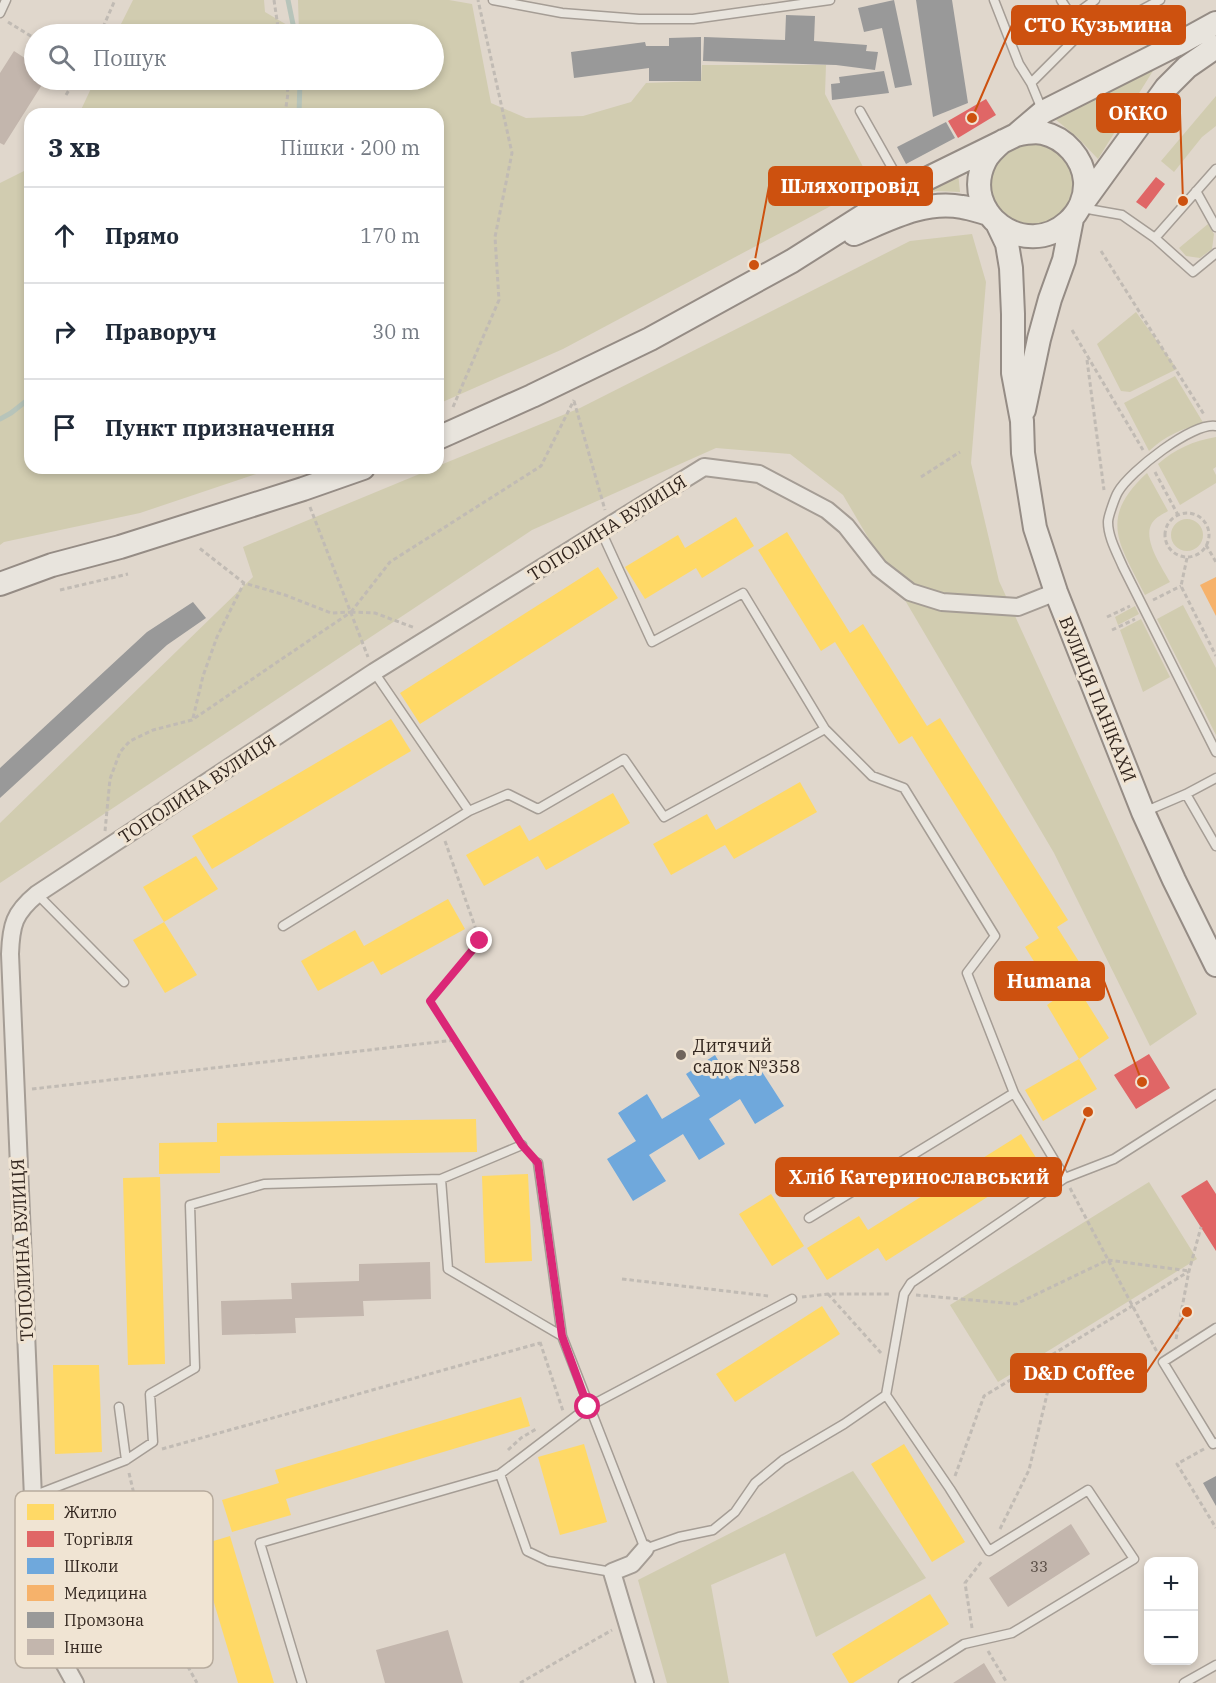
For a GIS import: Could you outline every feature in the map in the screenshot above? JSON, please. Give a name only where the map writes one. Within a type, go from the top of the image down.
[{"type":"main road","points":[[993,219],[981,195],[981,175],[985,161],[993,150],[1043,112],[1216,23]]},
{"type":"main road","name":"ВУЛИЦЯ ПАНІКАХИ","points":[[1022,421],[1039,339],[1076,213],[1166,88],[1188,67],[1216,47]]},
{"type":"main road","points":[[444,435],[650,339],[792,261],[904,190],[1010,138],[1029,132],[1043,133],[1056,138],[1067,145],[1082,168],[1084,195],[1076,213],[1061,228],[1049,234],[1035,237],[1021,236],[1008,231],[993,219],[962,207],[944,205],[923,207],[903,213],[792,261]]},
{"type":"main road","name":"ВУЛИЦЯ ПАНІКАХИ","points":[[993,219],[1007,244],[1011,268],[1013,373],[1022,421],[1027,487],[1035,528],[1056,592],[1143,812],[1216,965]]},
{"type":"main road","points":[[0,584],[52,565],[132,543],[346,474]]},
{"type":"main road","points":[[0,569],[52,565]]},
{"type":"street","name":"ТОПОЛИНА ВУЛИЦЯ","points":[[33,1491],[15,1091],[5,957],[15,920],[23,905],[375,672],[704,467],[759,474],[827,510],[846,526],[879,568],[910,592],[942,602],[1018,607],[1056,592]]},
{"type":"street","points":[[645,1549],[632,1564],[612,1572],[645,1683]]},
{"type":"street","name":"ТОПОЛИНА ВУЛИЦЯ","points":[[67,1668],[75,1683]]},
{"type":"lane","points":[[0,13],[6,0]]},
{"type":"lane","points":[[494,0],[562,13],[639,19],[693,19],[830,0]]},
{"type":"lane","points":[[994,0],[1019,64],[1043,112]]},
{"type":"lane","points":[[1061,0],[1082,32]]},
{"type":"lane","points":[[1072,17],[1095,0]]},
{"type":"lane","points":[[1031,84],[1082,32],[1102,32],[1160,0]]},
{"type":"lane","points":[[860,111],[904,190]]},
{"type":"lane","points":[[1155,238],[1216,169]]},
{"type":"lane","points":[[1196,191],[1216,227]]},
{"type":"lane","points":[[1076,213],[1122,215],[1155,238],[1194,272],[1216,253]]},
{"type":"lane","points":[[1213,425],[1192,432],[1167,446],[1149,460],[1119,491],[1108,521],[1113,544],[1142,607],[1216,752]]},
{"type":"lane","points":[[606,529],[652,642],[743,593],[825,729],[872,776],[904,788],[995,936],[967,972],[1014,1094],[1065,1178]]},
{"type":"lane","points":[[375,672],[469,811]]},
{"type":"lane","points":[[284,926],[469,811],[508,794],[538,809],[624,759],[664,817],[825,729]]},
{"type":"lane","points":[[1143,812],[1186,794],[1216,778]]},
{"type":"lane","points":[[1186,794],[1216,846]]},
{"type":"lane","points":[[37,894],[124,982]]},
{"type":"lane","points":[[809,1218],[1014,1094]]},
{"type":"lane","points":[[903,1683],[964,1644],[1012,1633],[1134,1559],[1088,1490],[989,1551],[886,1395],[904,1294],[911,1282],[1065,1178],[1114,1159],[1216,1094]]},
{"type":"lane","points":[[46,1491],[126,1460],[153,1442],[150,1395],[195,1368],[190,1205],[264,1184],[441,1179],[522,1145]]},
{"type":"lane","points":[[538,1163],[562,1336],[645,1549],[679,1537],[713,1530],[735,1512],[755,1483],[783,1460],[844,1424],[886,1395]]},
{"type":"lane","points":[[441,1179],[448,1269],[562,1336]]},
{"type":"lane","points":[[302,1683],[260,1543],[500,1474],[588,1407],[792,1299]]},
{"type":"lane","points":[[1215,1443],[1162,1362],[1216,1328]]},
{"type":"lane","points":[[119,1407],[126,1460]]},
{"type":"lane","points":[[500,1474],[527,1551],[548,1561],[612,1572]]},
{"type":"lane","points":[[1184,1683],[1216,1665]]},
{"type":"path","points":[[104,24],[115,0]]},
{"type":"path","points":[[274,0],[278,24]]},
{"type":"path","points":[[453,407],[499,300],[495,237],[512,153],[478,0]]},
{"type":"path","points":[[0,18],[24,32]]},
{"type":"path","points":[[66,95],[69,90]]},
{"type":"path","points":[[286,108],[288,90]]},
{"type":"path","points":[[1101,251],[1213,425]]},
{"type":"path","points":[[1072,330],[1149,460],[1178,515]]},
{"type":"path","points":[[1087,357],[1108,521]]},
{"type":"path","points":[[103,850],[110,779],[120,752],[130,741],[153,730],[192,720],[351,612],[390,562],[541,466],[574,400],[606,529]]},
{"type":"path","points":[[921,477],[960,452]]},
{"type":"path","points":[[310,507],[375,672]]},
{"type":"path","points":[[1186,513],[1200,518],[1208,530],[1209,538],[1206,545],[1198,554],[1187,558],[1174,554],[1169,549],[1165,536],[1168,524],[1178,515],[1186,513]]},
{"type":"path","points":[[1206,545],[1216,562]]},
{"type":"path","points":[[198,547],[244,583],[285,595],[331,613],[375,613],[435,635]]},
{"type":"path","points":[[1187,558],[1181,586],[1216,656]]},
{"type":"path","points":[[60,590],[128,574]]},
{"type":"path","points":[[192,720],[203,676],[217,638],[244,583]]},
{"type":"path","points":[[1112,630],[1142,607],[1181,586]]},
{"type":"path","points":[[1107,617],[1142,607]]},
{"type":"path","points":[[441,829],[480,941],[430,1001],[522,1145]]},
{"type":"path","points":[[15,1091],[455,1040]]},
{"type":"path","points":[[1065,1178],[1162,1362]]},
{"type":"path","points":[[1172,1356],[1189,1271],[1201,1227]]},
{"type":"path","points":[[622,1279],[792,1299],[828,1294],[904,1294],[1016,1304],[1108,1260],[1189,1271]]},
{"type":"path","points":[[950,1489],[984,1396],[1189,1271]]},
{"type":"path","points":[[828,1294],[891,1365]]},
{"type":"path","points":[[160,1450],[562,1336]]},
{"type":"path","points":[[965,1583],[989,1551],[1029,1470],[1057,1352]]},
{"type":"path","points":[[1215,1443],[1177,1464],[1216,1528]]},
{"type":"path","points":[[126,1460],[133,1491]]},
{"type":"path","points":[[520,1683],[626,1622]]},
{"type":"path","points":[[189,1668],[197,1683]]},
{"type":"shaded area","points":[[133,0],[264,0],[265,12],[285,24],[121,24]]},
{"type":"shaded area","points":[[298,0],[449,0],[472,4],[491,103],[526,118],[583,116],[631,102],[646,83],[701,81],[702,65],[826,65],[825,94],[872,184],[563,349],[444,401],[444,108],[82,108],[90,90],[444,90],[444,24],[299,24]]},
{"type":"shaded area","points":[[1156,66],[1098,159],[1055,119]]},
{"type":"shaded area","points":[[1216,96],[1216,126],[1202,137],[1174,172],[1161,161]]},
{"type":"shaded area","points":[[1030,143],[1047,146],[1060,154],[1071,169],[1074,186],[1070,204],[1055,222],[1022,227],[995,208],[989,185],[990,176],[998,160],[1012,149]]},
{"type":"shaded area","points":[[24,171],[24,474],[256,474],[140,513],[4,542],[0,545],[0,183]]},
{"type":"shaded area","points":[[958,172],[960,192],[937,191],[915,195]]},
{"type":"shaded area","points":[[1208,224],[1214,234],[1212,249],[1200,258],[1186,256],[1179,248]]},
{"type":"shaded area","points":[[972,234],[986,282],[971,463],[999,581],[1197,1014],[1150,1046],[1054,853],[843,495],[790,454],[716,448],[532,530],[0,883],[0,823],[253,577],[243,547],[419,474],[444,474],[444,464],[580,408],[910,241]]},
{"type":"shaded area","points":[[1136,312],[1177,369],[1130,392],[1121,391],[1097,344]]},
{"type":"shaded area","points":[[1175,376],[1204,424],[1174,433],[1149,451],[1124,403]]},
{"type":"shaded area","points":[[1216,437],[1216,467],[1213,469],[1216,483],[1180,505],[1158,464],[1185,446]]},
{"type":"shaded area","points":[[1147,473],[1168,511],[1152,523],[1149,537],[1154,553],[1170,582],[1145,595],[1121,546],[1118,518],[1122,504]]},
{"type":"shaded area","points":[[1187,519],[1198,524],[1203,535],[1198,546],[1187,551],[1176,546],[1171,535],[1176,524]]},
{"type":"shaded area","points":[[1183,605],[1216,668],[1216,735],[1157,619]]},
{"type":"shaded area","points":[[1135,606],[1139,614],[1118,625],[1115,617]]},
{"type":"shaded area","points":[[1141,619],[1170,677],[1143,692],[1120,630]]},
{"type":"shaded area","points":[[1149,1182],[1197,1259],[998,1382],[950,1305]]},
{"type":"shaded area","points":[[853,1471],[926,1578],[816,1637],[785,1553],[711,1585],[729,1683],[667,1683],[638,1580]]},
{"type":"building: Житло","points":[[736,517],[754,546],[702,578],[696,568],[645,599],[625,567],[678,535],[685,548]]},
{"type":"building: Житло","points":[[787,532],[850,633],[863,624],[927,726],[940,718],[1068,920],[1057,927],[1090,979],[1077,987],[1109,1038],[1079,1059],[1047,1005],[1057,998],[1025,947],[1039,938],[912,736],[899,744],[835,642],[821,651],[758,550]]},
{"type":"building: Житло","points":[[598,567],[618,598],[420,724],[400,693]]},
{"type":"building: Житло","points":[[391,719],[411,751],[212,869],[192,836]]},
{"type":"building: Житло","points":[[800,782],[817,812],[734,859],[725,845],[671,875],[653,844],[707,814],[716,830]]},
{"type":"building: Житло","points":[[613,793],[630,823],[546,870],[538,856],[484,886],[466,855],[520,825],[529,841]]},
{"type":"building: Житло","points":[[196,856],[218,889],[164,922],[143,887]]},
{"type":"building: Житло","points":[[448,899],[465,929],[381,975],[373,961],[318,991],[301,961],[355,930],[364,946]]},
{"type":"building: Житло","points":[[164,922],[197,975],[165,993],[133,940]]},
{"type":"building: Житло","points":[[1079,1059],[1097,1089],[1043,1121],[1025,1090]]},
{"type":"building: Житло","points":[[476,1119],[477,1152],[220,1156],[220,1173],[159,1174],[159,1143],[217,1142],[217,1123]]},
{"type":"building: Житло","points":[[1021,1134],[1040,1164],[886,1261],[878,1248],[827,1280],[807,1248],[859,1216],[868,1230]]},
{"type":"building: Житло","points":[[528,1174],[532,1261],[485,1263],[482,1176]]},
{"type":"building: Житло","points":[[160,1177],[165,1364],[128,1365],[123,1178]]},
{"type":"building: Житло","points":[[771,1194],[804,1246],[772,1266],[739,1214]]},
{"type":"building: Житло","points":[[822,1306],[840,1334],[735,1402],[716,1374]]},
{"type":"building: Житло","points":[[53,1365],[99,1365],[102,1452],[55,1454]]},
{"type":"building: Житло","points":[[521,1397],[530,1426],[286,1499],[291,1515],[232,1532],[222,1500],[279,1483],[275,1470]]},
{"type":"building: Житло","points":[[584,1444],[607,1522],[560,1535],[538,1457]]},
{"type":"building: Житло","points":[[904,1444],[965,1542],[932,1562],[871,1464]]},
{"type":"building: Житло","points":[[230,1536],[274,1683],[238,1683],[213,1599],[213,1541]]},
{"type":"building: Житло","points":[[930,1594],[949,1624],[853,1683],[849,1683],[832,1654]]},
{"type":"building: Торгівля","points":[[986,99],[996,115],[958,138],[948,121]]},
{"type":"building: Торгівля","points":[[1156,177],[1165,184],[1146,209],[1136,202]]},
{"type":"building: Торгівля","points":[[1149,1054],[1170,1088],[1136,1109],[1114,1075]]},
{"type":"building: Торгівля","points":[[1207,1180],[1216,1194],[1216,1251],[1181,1196]]},
{"type":"building: Школи","points":[[715,1055],[730,1080],[757,1064],[784,1106],[755,1124],[740,1099],[709,1119],[725,1144],[699,1160],[683,1134],[649,1155],[666,1181],[633,1201],[607,1159],[636,1141],[618,1113],[647,1094],[662,1119],[700,1096],[686,1074]]},
{"type":"building: Медицина","points":[[1216,577],[1216,616],[1200,585]]},
{"type":"building: Промзона","points":[[894,0],[912,85],[895,88],[882,28],[864,32],[858,8]]},
{"type":"building: Промзона","points":[[916,0],[952,0],[968,103],[933,117]]},
{"type":"building: Промзона","points":[[786,15],[815,16],[814,41],[867,45],[866,51],[878,52],[875,70],[836,65],[703,61],[704,37],[785,40]]},
{"type":"building: Промзона","points":[[701,37],[701,81],[649,81],[649,68],[574,78],[571,52],[645,42],[646,46],[669,46],[669,38]]},
{"type":"building: Промзона","points":[[884,71],[889,93],[832,100],[831,84],[840,83],[839,77]]},
{"type":"building: Промзона","points":[[946,122],[955,138],[906,164],[897,147]]},
{"type":"building: Промзона","points":[[193,602],[206,618],[167,645],[0,798],[0,768],[147,632]]},
{"type":"building: Промзона","points":[[1216,1476],[1216,1506],[1203,1483]]},
{"type":"building: Інше","points":[[14,51],[24,58],[24,90],[39,90],[27,108],[24,108],[24,113],[4,145],[0,143],[0,73]]},
{"type":"building: Інше","points":[[430,1262],[431,1299],[363,1301],[364,1316],[295,1318],[296,1333],[222,1335],[221,1301],[292,1299],[291,1283],[359,1281],[359,1264]]},
{"type":"building: Інше","points":[[1071,1524],[1090,1554],[1008,1607],[989,1578]]},
{"type":"building: Інше","points":[[448,1630],[463,1683],[385,1683],[376,1650]]},
{"type":"building: Інше","points":[[984,1663],[996,1683],[953,1683]]},
{"type":"waterway","points":[[288,0],[293,24]]},
{"type":"waterway","points":[[299,108],[300,90]]},
{"type":"waterway","points":[[0,419],[24,403]]},
{"type":"place","name":"СТО Кузьмина","points":[[972,118]]},
{"type":"place","name":"ОККО","points":[[1183,201]]},
{"type":"place","name":"Шляхопровід","points":[[754,265]]},
{"type":"place","name":"Дитячий садок №358","points":[[681,1055]]},
{"type":"place","name":"Humana","points":[[1142,1082]]},
{"type":"place","name":"Хліб Катеринославський","points":[[1088,1112]]},
{"type":"place","name":"D&D Coffee","points":[[1187,1312]]},
{"type":"route","points":[[480,941],[430,1001],[522,1145],[538,1163],[562,1336],[588,1407]]}]
